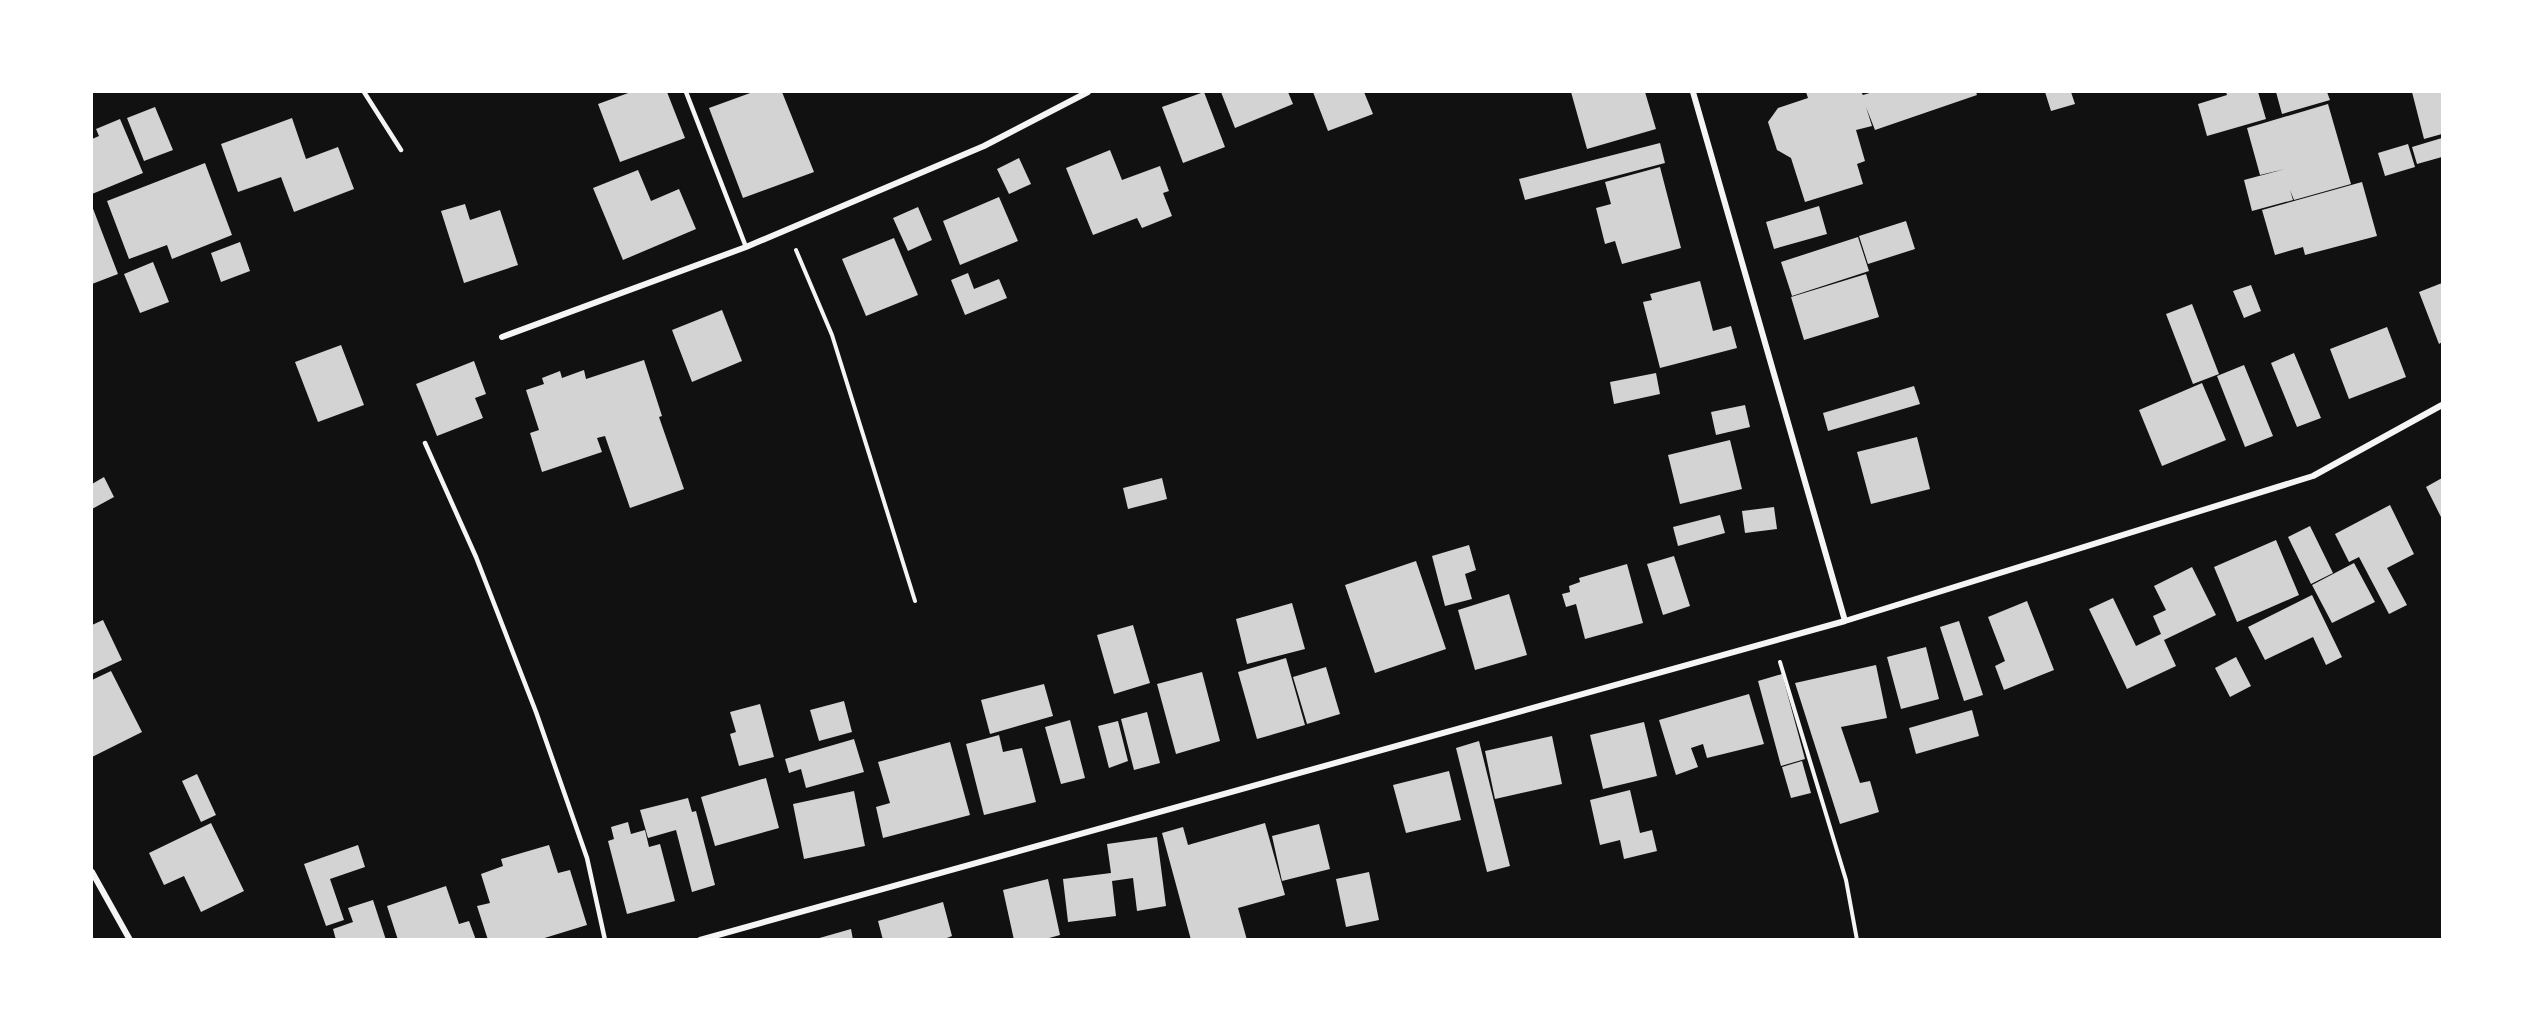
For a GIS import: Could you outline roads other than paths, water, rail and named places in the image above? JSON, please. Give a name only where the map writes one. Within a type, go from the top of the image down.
[{"type":"street","points":[[502,337],[746,247],[984,146],[1088,92]]},
{"type":"street","points":[[1693,92],[1845,621]]},
{"type":"street","points":[[700,939],[1845,621],[2313,476],[2442,405]]},
{"type":"street","points":[[92,872],[130,939]]},
{"type":"lane","points":[[364,92],[402,150]]},
{"type":"lane","points":[[686,92],[746,247]]},
{"type":"lane","points":[[425,443],[476,557],[536,712],[587,858],[605,939]]}]
